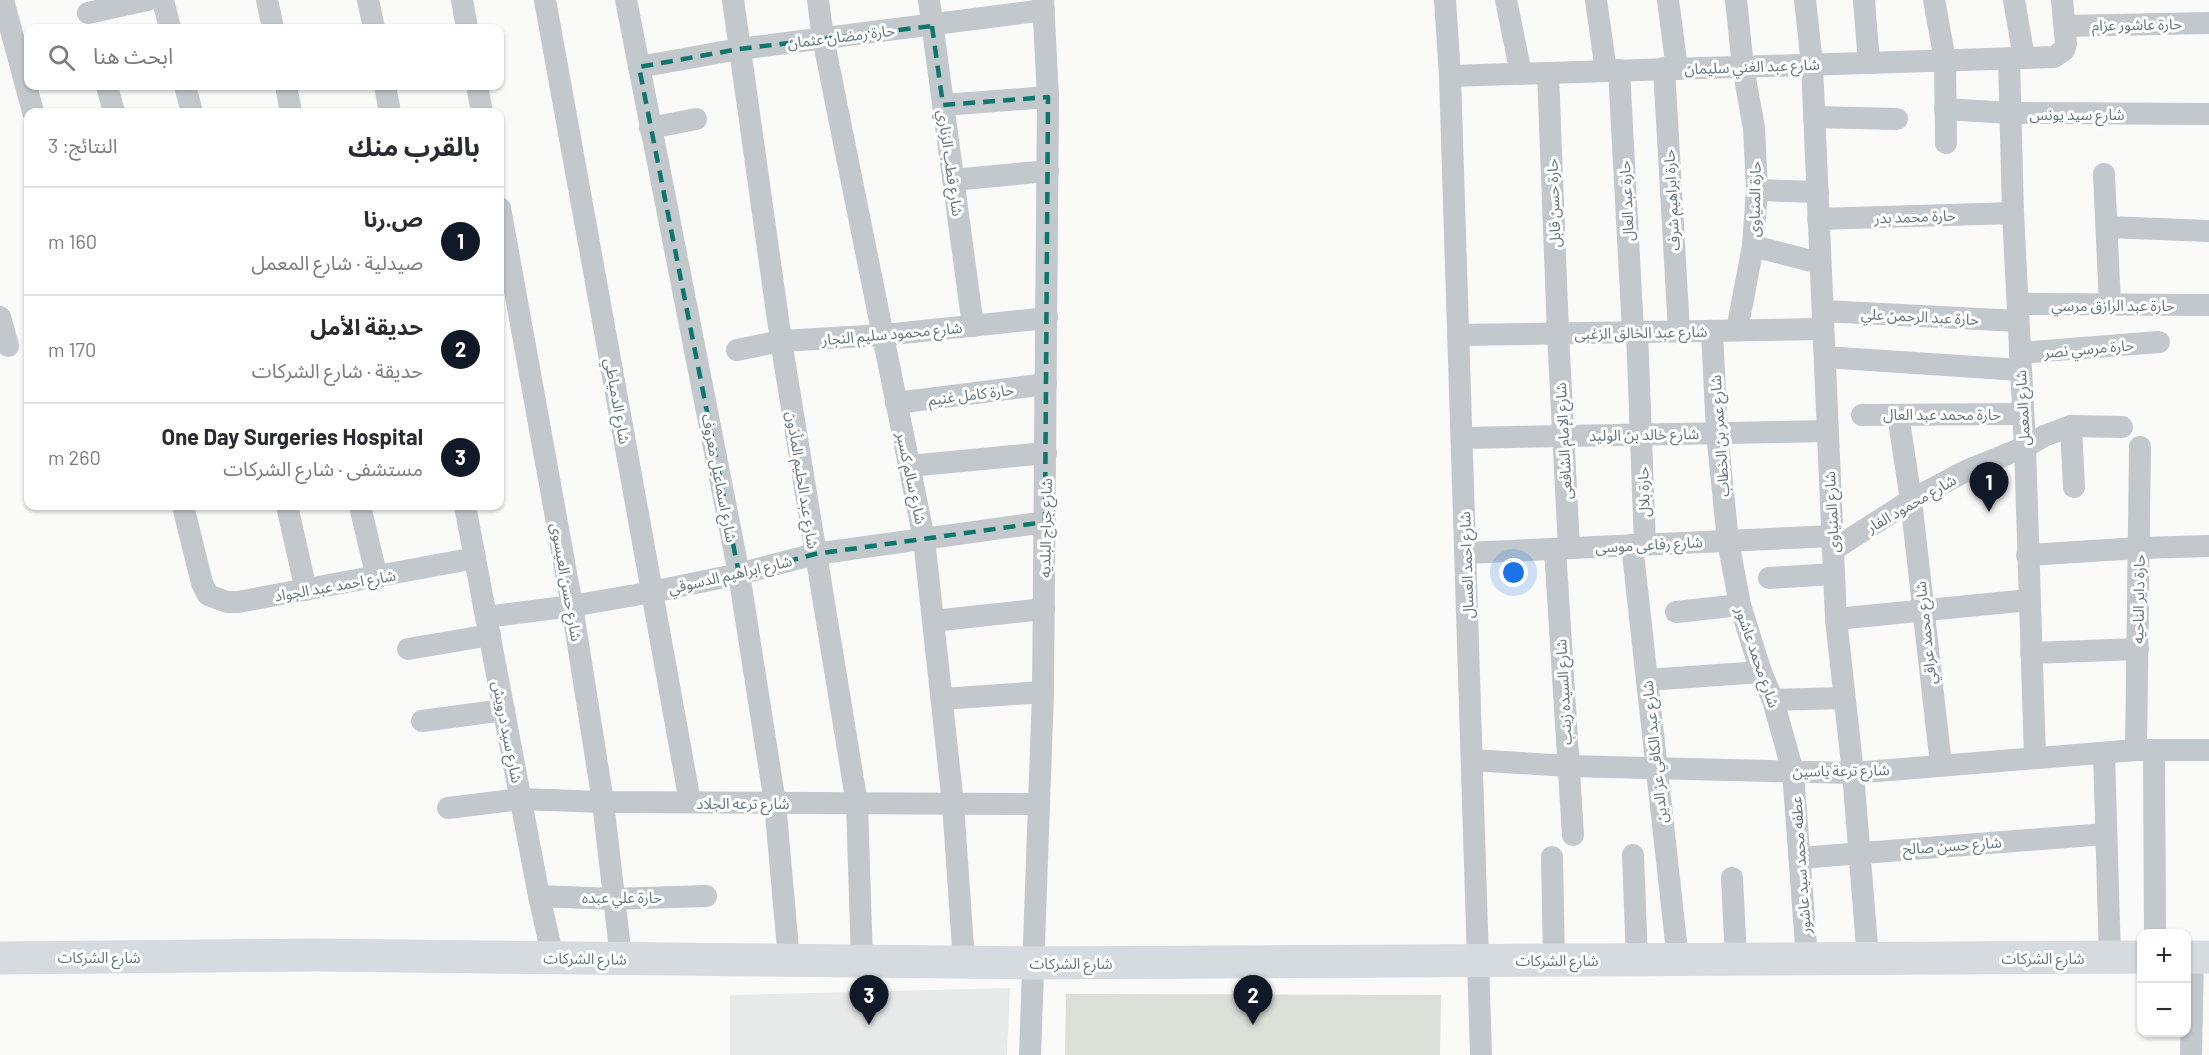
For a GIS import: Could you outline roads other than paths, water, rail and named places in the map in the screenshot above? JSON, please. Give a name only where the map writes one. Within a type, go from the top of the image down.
[{"type":"main road","name":"شارع الشركات","points":[[0,958],[316,955],[1033,963],[2126,958]]},
{"type":"street","points":[[3,0],[24,78]]},
{"type":"street","points":[[88,14],[147,0]]},
{"type":"street","points":[[163,0],[169,24]]},
{"type":"street","points":[[267,0],[272,24]]},
{"type":"street","points":[[368,0],[373,24]]},
{"type":"street","points":[[462,0],[466,24]]},
{"type":"street","name":"شارع الدمياطي","points":[[545,0],[690,802]]},
{"type":"street","name":"شارع عبد الحليم المأذون","points":[[733,0],[781,341],[857,804],[862,961]]},
{"type":"street","name":"شارع سالم كسبر","points":[[818,0],[823,38],[924,539],[953,804],[963,962]]},
{"type":"street","name":"شارع قطب الزناري","points":[[929,0],[973,326]]},
{"type":"street","name":"شارع احمد العسال","points":[[1445,0],[1450,76],[1481,1055]]},
{"type":"street","points":[[1506,0],[1521,74]]},
{"type":"street","name":"حارة عبد العال","points":[[1596,0],[1612,71],[1635,332]]},
{"type":"street","name":"حارة ابراهيم شرف","points":[[1668,0],[1679,331]]},
{"type":"street","name":"حارة المنياوى","points":[[1736,0],[1743,67],[1754,128],[1757,190],[1753,246],[1737,330]]},
{"type":"street","name":"شارع المنياوى","points":[[1805,0],[1812,64],[1833,574],[1853,773],[1868,959]]},
{"type":"street","points":[[1864,0],[1869,63]]},
{"type":"street","points":[[1934,0],[1945,60],[1946,143]]},
{"type":"street","name":"شارع المعمل","points":[[2014,0],[2016,58],[2010,113],[2025,447],[2035,757]]},
{"type":"street","points":[[2062,0],[2065,26]]},
{"type":"street","name":"شارع اسماعيل معروف","points":[[631,1],[639,68],[650,128],[739,574],[776,803],[789,960]]},
{"type":"street","name":"حارة رمضان عثمان","points":[[639,68],[739,49],[932,26],[1043,5]]},
{"type":"street","name":"شارع جراج البلديه","points":[[1030,1055],[1043,692],[1046,453],[1048,97],[1043,5]]},
{"type":"street","name":"حارة عاشور عزام","points":[[2065,26],[2209,23]]},
{"type":"street","name":"شارع عبد الغني سليمان","points":[[1450,76],[2054,57],[2064,50],[2065,26]]},
{"type":"street","name":"حارة حسن قابل","points":[[1548,73],[1558,333]]},
{"type":"street","points":[[27,90],[32,108]]},
{"type":"street","points":[[108,90],[113,108]]},
{"type":"street","points":[[186,90],[191,108]]},
{"type":"street","points":[[286,90],[290,108]]},
{"type":"street","points":[[386,90],[389,108]]},
{"type":"street","points":[[478,90],[481,108]]},
{"type":"street","points":[[943,105],[1048,97]]},
{"type":"street","name":"شارع سيد يونس","points":[[1945,109],[2010,113],[2209,114]]},
{"type":"street","points":[[1814,117],[1897,119]]},
{"type":"street","points":[[650,128],[696,119]]},
{"type":"street","points":[[953,180],[1048,171]]},
{"type":"street","points":[[2104,174],[2110,305]]},
{"type":"street","points":[[1757,190],[1818,192]]},
{"type":"street","name":"حارة محمد بدر","points":[[1818,219],[2013,213]]},
{"type":"street","points":[[2107,226],[2209,231]]},
{"type":"street","points":[[1753,246],[1819,263]]},
{"type":"street","name":"شارع حسن العيسوى","points":[[504,254],[506,277],[572,606],[603,802],[621,958]]},
{"type":"street","name":"حارة عبد الرازق مرسي","points":[[2018,312],[2110,305],[2209,305]]},
{"type":"street","name":"حارة عبد الرحمن علي","points":[[1823,320],[2018,312]]},
{"type":"street","points":[[0,317],[12,345]]},
{"type":"street","name":"شارع محمود سليم النجار","points":[[737,350],[781,341],[884,335],[1047,318]]},
{"type":"street","name":"شارع عبد الخالق الزغبى","points":[[1458,335],[1737,330],[1823,320]]},
{"type":"street","name":"شارع عمر بن الخطاب","points":[[1712,331],[1728,541]]},
{"type":"street","name":"حارة بلال","points":[[1635,332],[1641,434],[1639,545]]},
{"type":"street","name":"شارع الإمام الشافعى","points":[[1558,333],[1563,436],[1562,548]]},
{"type":"street","name":"حارة مرسي نصر","points":[[1825,357],[2020,361],[2159,342]]},
{"type":"street","name":"حارة كامل غنيم","points":[[896,403],[1046,384]]},
{"type":"street","name":"حارة محمد عبد العال","points":[[1862,415],[2022,414]]},
{"type":"street","name":"شارع محمد عراقي","points":[[1898,415],[1911,500],[1941,765]]},
{"type":"street","points":[[2074,487],[2071,426],[2122,427]]},
{"type":"street","name":"شارع محمود الفار","points":[[1833,543],[1966,471],[2071,426]]},
{"type":"street","name":"شارع خالد بن الوليد","points":[[1462,438],[1827,431]]},
{"type":"street","name":"حارة داير الناحيه","points":[[2140,447],[2138,649],[2155,929]]},
{"type":"street","points":[[909,466],[1046,453]]},
{"type":"street","name":"شارع احمد عبد الجواد","points":[[184,510],[202,583],[208,595],[228,602],[377,578],[475,558]]},
{"type":"street","points":[[288,510],[306,590]]},
{"type":"street","points":[[361,510],[377,578]]},
{"type":"street","name":"شارع سيد درويش","points":[[466,510],[539,896],[553,958]]},
{"type":"street","name":"شارع ابراهيم الدسوقي","points":[[408,649],[488,626],[572,606],[739,574],[815,554],[1045,522]]},
{"type":"street","name":"شارع رفاعى موسى","points":[[1465,553],[1728,541],[1833,543]]},
{"type":"street","name":"شارع محمد عاشور","points":[[1728,541],[1740,605],[1761,672],[1773,700],[1794,772]]},
{"type":"street","name":"شارع عبد الكافي عز الدين","points":[[1639,545],[1655,769],[1678,960]]},
{"type":"street","points":[[2027,555],[2209,546]]},
{"type":"street","name":"شارع السيده زينب","points":[[1562,548],[1568,766],[1573,835]]},
{"type":"street","points":[[1769,578],[1833,574]]},
{"type":"street","points":[[1836,619],[2029,600]]},
{"type":"street","points":[[1676,612],[1740,605]]},
{"type":"street","points":[[933,621],[1044,609]]},
{"type":"street","points":[[2031,653],[2138,649]]},
{"type":"street","points":[[1647,680],[1761,672]]},
{"type":"street","points":[[942,699],[1043,692]]},
{"type":"street","points":[[1773,700],[1844,698]]},
{"type":"street","points":[[422,720],[504,710]]},
{"type":"street","name":"شارع ترعة ياسين","points":[[1472,760],[1655,769],[1853,773],[2035,757],[2209,750]]},
{"type":"street","points":[[2104,753],[2105,834],[2126,958]]},
{"type":"street","name":"عطفه محمد سيد عاشور","points":[[1794,772],[1807,959]]},
{"type":"street","name":"شارع ترعه الجلاد","points":[[448,808],[521,799],[603,802],[1038,804]]},
{"type":"street","name":"شارع حسن صالح","points":[[1800,858],[2105,834]]},
{"type":"street","points":[[1633,855],[1637,960]]},
{"type":"street","points":[[1552,857],[1554,960]]},
{"type":"street","points":[[1732,878],[1736,959]]},
{"type":"street","name":"حارة علي عبده","points":[[539,896],[613,899],[706,896]]},
{"type":"street","points":[[2192,1055],[2196,957]]},
{"type":"place","name":"ص.رنا","points":[[1989,512]]},
{"type":"place","name":"One Day Surgeries Hospital","points":[[869,1025]]},
{"type":"place","name":"حديقة الأمل","points":[[1253,1025]]}]
